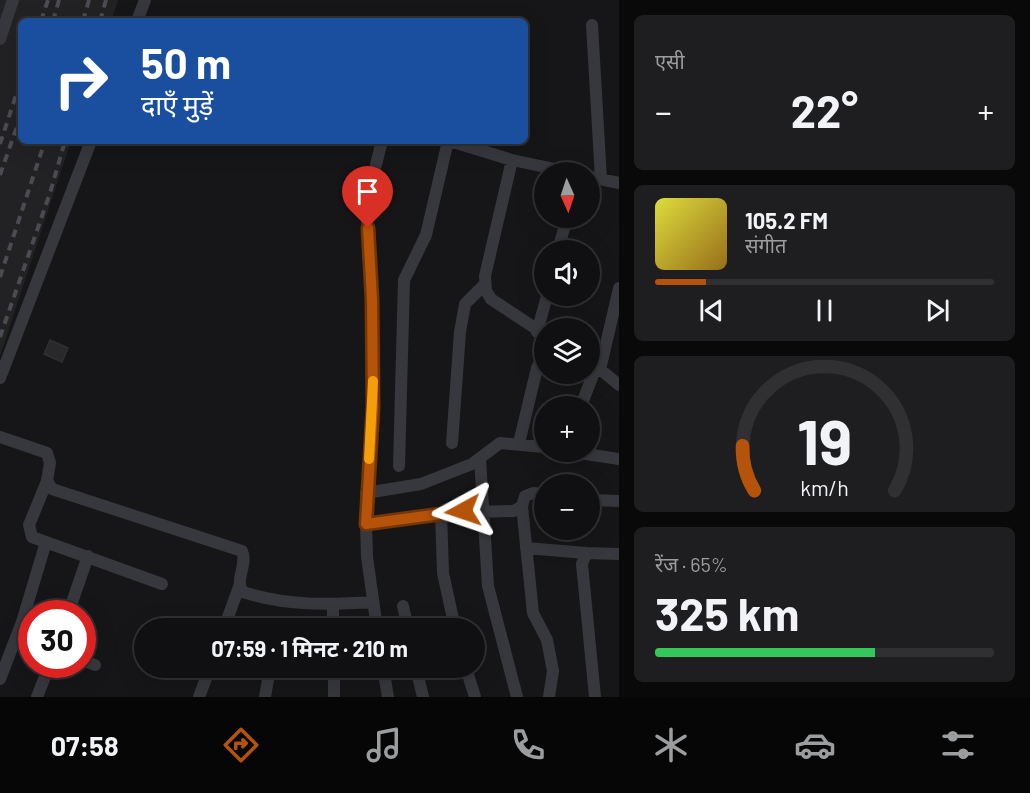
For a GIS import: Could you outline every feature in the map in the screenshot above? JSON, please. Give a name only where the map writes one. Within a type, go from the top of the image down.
[{"type":"street","points":[[0,39],[13,0]]},
{"type":"street","points":[[138,18],[145,0]]},
{"type":"street","points":[[592,25],[595,162]]},
{"type":"street","points":[[0,378],[90,144]]},
{"type":"street","points":[[375,618],[366,524],[373,395],[372,299],[366,204],[381,144]]},
{"type":"street","points":[[399,466],[404,280],[426,235],[448,144]]},
{"type":"street","points":[[459,144],[534,165]]},
{"type":"street","points":[[452,443],[460,332],[465,304],[485,284],[512,160]]},
{"type":"street","points":[[600,179],[619,183]]},
{"type":"street","points":[[485,284],[491,298],[534,328]]},
{"type":"street","points":[[600,350],[619,288]]},
{"type":"street","points":[[600,370],[619,385]]},
{"type":"street","points":[[519,444],[534,382]]},
{"type":"street","points":[[0,437],[47,453],[50,463],[47,481],[29,525],[32,537],[162,584]]},
{"type":"street","points":[[366,493],[421,484],[480,459],[500,443],[534,446]]},
{"type":"street","points":[[600,456],[619,459]]},
{"type":"street","points":[[480,459],[488,586],[517,697]]},
{"type":"street","points":[[47,481],[52,489],[242,551],[246,558],[240,584],[228,618]]},
{"type":"street","points":[[534,493],[525,496],[522,506],[533,613],[547,640],[553,671],[549,697]]},
{"type":"street","points":[[600,500],[619,501]]},
{"type":"street","points":[[366,524],[441,513],[484,510],[514,512],[522,506]]},
{"type":"street","points":[[441,513],[443,573],[453,618]]},
{"type":"street","points":[[0,679],[46,542]]},
{"type":"street","points":[[526,548],[619,554]]},
{"type":"street","points":[[586,553],[582,564],[596,697]]},
{"type":"street","points":[[73,600],[88,556]]},
{"type":"street","points":[[240,584],[243,592],[291,603],[333,605],[373,602]]},
{"type":"street","points":[[333,605],[333,618]]},
{"type":"street","points":[[403,606],[406,618]]},
{"type":"street","points":[[37,697],[44,678]]},
{"type":"street","points":[[199,697],[206,678]]},
{"type":"street","points":[[265,697],[268,678]]},
{"type":"street","points":[[334,678],[334,697]]},
{"type":"street","points":[[385,678],[388,697]]},
{"type":"street","points":[[419,678],[423,697]]},
{"type":"street","points":[[469,678],[475,697]]},
{"type":"shaded area","points":[[0,0],[118,0],[112,18],[18,18],[18,144],[70,144],[0,356]]},
{"type":"building","points":[[50,340],[68,348],[62,362],[44,354]]},
{"type":"railway","points":[[42,18],[48,0]]},
{"type":"railway","points":[[54,18],[59,0]]},
{"type":"railway","points":[[84,18],[89,0]]},
{"type":"railway","points":[[101,18],[106,0]]},
{"type":"railway","points":[[0,144],[18,89]]},
{"type":"railway","points":[[0,175],[18,124]]},
{"type":"railway","points":[[0,277],[44,144]]},
{"type":"railway","points":[[0,337],[50,193],[64,144]]},
{"type":"slow traffic","points":[[369,459],[373,381]]},
{"type":"route","points":[[368,228],[372,299],[373,407],[366,493],[366,524],[463,511]]}]
